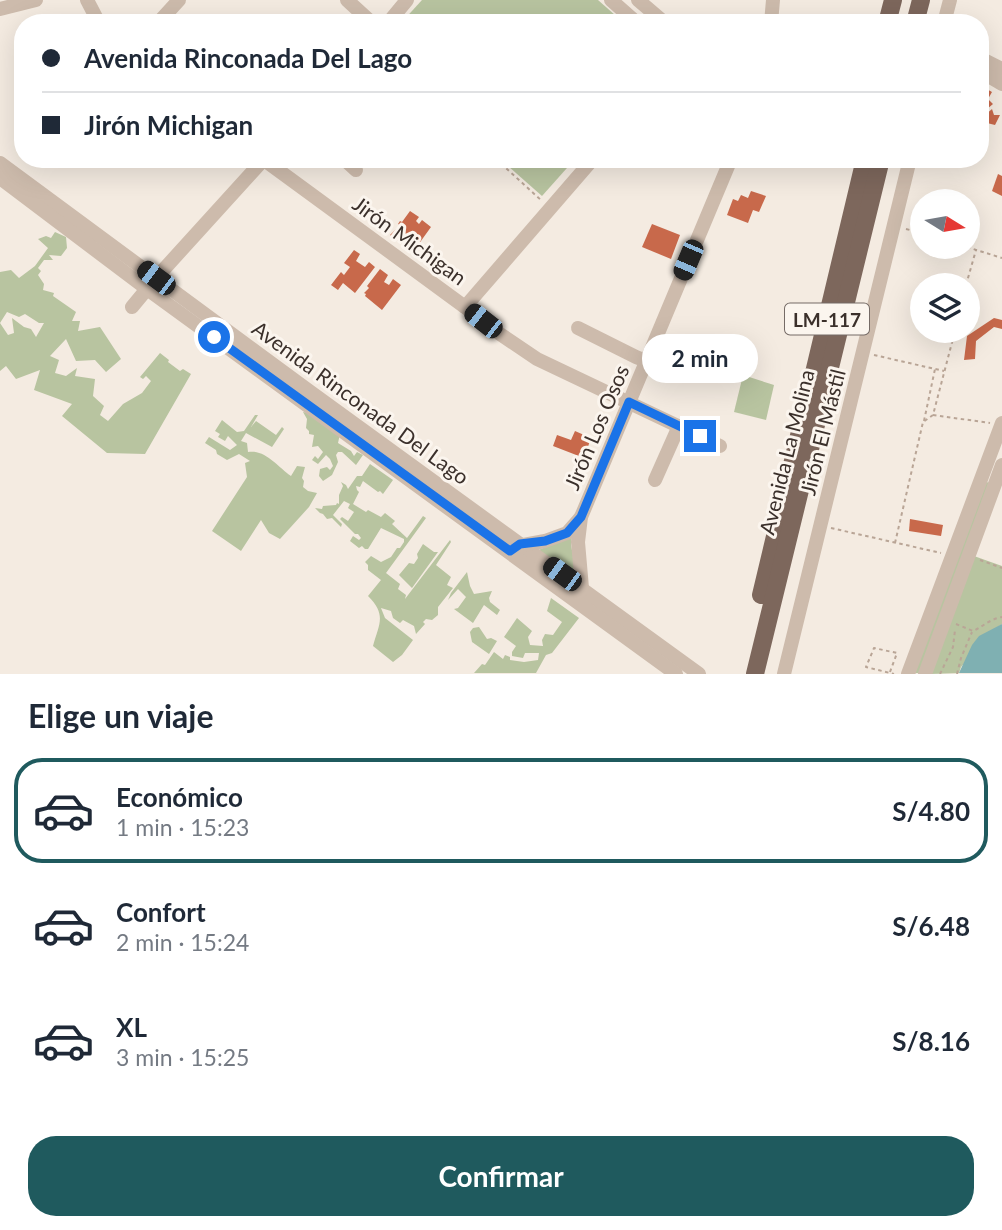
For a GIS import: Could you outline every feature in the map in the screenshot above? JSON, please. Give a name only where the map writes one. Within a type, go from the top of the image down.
[{"type":"main road","name":"Avenida La Molina","points":[[743,674],[863,168]]},
{"type":"main road","name":"Avenida La Molina","points":[[755,674],[879,168]]},
{"type":"main road","points":[[789,479],[819,411]]},
{"type":"street","points":[[0,9],[36,0]]},
{"type":"street","points":[[166,14],[179,0]]},
{"type":"street","points":[[347,0],[362,14]]},
{"type":"street","points":[[395,14],[407,0]]},
{"type":"street","points":[[611,0],[627,14]]},
{"type":"street","points":[[638,0],[654,14]]},
{"type":"street","points":[[989,72],[1002,84]]},
{"type":"street","name":"Avenida Rinconada Del Lago","points":[[0,163],[152,283]]},
{"type":"street","points":[[132,307],[256,168]]},
{"type":"street","name":"Jirón Michigan","points":[[276,168],[537,359],[720,446]]},
{"type":"street","points":[[465,307],[585,168]]},
{"type":"street","name":"Jirón Los Osos","points":[[579,594],[578,542],[581,517],[726,168]]},
{"type":"street","name":"Jirón El Mástil","points":[[784,674],[908,168]]},
{"type":"street","name":"Avenida Rinconada Del Lago","points":[[0,178],[309,391],[515,548],[652,647],[699,674]]},
{"type":"street","points":[[578,328],[646,361]]},
{"type":"street","points":[[925,674],[969,556],[1002,423]]},
{"type":"street","points":[[655,480],[679,426]]},
{"type":"street","points":[[908,674],[953,555],[989,479],[1002,466]]},
{"type":"street","name":"Jirón Los Osos","points":[[515,548],[567,533],[581,517]]},
{"type":"street","name":"Avenida Rinconada Del Lago","points":[[652,647],[676,674]]},
{"type":"path","points":[[506,168],[550,209]]},
{"type":"path","points":[[893,226],[910,230]]},
{"type":"path","points":[[980,251],[1002,258]]},
{"type":"path","points":[[923,422],[933,415],[952,343]]},
{"type":"path","points":[[863,353],[945,371]]},
{"type":"path","points":[[895,543],[935,369]]},
{"type":"path","points":[[933,415],[1002,423]]},
{"type":"path","points":[[820,526],[953,555]]},
{"type":"path","points":[[969,556],[1002,568]]},
{"type":"path","points":[[957,674],[973,631],[993,619],[1002,617]]},
{"type":"path","points":[[945,620],[973,631]]},
{"type":"path","points":[[874,648],[897,653],[892,673],[866,667],[874,648]]},
{"type":"green space","points":[[422,0],[598,0],[614,14],[409,14]]},
{"type":"green space","points":[[510,168],[567,168],[542,196]]},
{"type":"green space","points":[[55,232],[66,237],[67,248],[61,256],[49,255],[53,260],[44,260],[38,268],[41,271],[38,275],[44,284],[43,290],[54,293],[53,296],[76,312],[72,321],[80,321],[78,331],[100,327],[121,359],[106,372],[95,360],[76,361],[66,339],[50,356],[59,360],[55,373],[66,376],[77,368],[75,376],[95,379],[93,396],[104,406],[100,415],[108,421],[123,404],[142,393],[151,381],[146,376],[143,379],[140,377],[160,353],[180,371],[183,369],[191,374],[145,454],[107,453],[62,416],[72,404],[34,390],[40,370],[16,379],[6,366],[0,371],[0,323],[0,272],[11,270],[19,278],[35,266],[48,248],[38,239],[46,236],[51,238]],"holes":[[[7,312],[19,317],[25,314],[39,323],[44,323],[36,337],[31,329],[12,318],[14,333],[8,335],[0,323]]]},
{"type":"green space","points":[[743,375],[774,385],[766,420],[734,412]]},
{"type":"green space","points":[[303,412],[309,413],[340,434],[338,443],[354,456],[357,452],[363,455],[356,465],[342,452],[338,452],[338,462],[332,475],[323,481],[319,476],[320,469],[327,467],[330,470],[333,466],[326,455],[318,464],[312,460],[315,456],[318,459],[323,452],[318,446],[312,447],[314,435],[309,434],[306,428],[307,419]]},
{"type":"green space","points":[[255,415],[258,415],[251,427],[256,421],[276,435],[282,427],[284,429],[272,447],[246,433],[241,441],[247,443],[248,452],[266,456],[291,476],[297,466],[305,467],[303,487],[317,493],[309,507],[280,539],[269,533],[261,520],[241,551],[212,531],[247,477],[245,463],[250,461],[239,454],[227,460],[205,443],[209,437],[230,450],[237,445],[228,436],[225,441],[218,437],[220,434],[215,431],[222,420],[237,432],[244,431]]},
{"type":"green space","points":[[370,464],[393,480],[383,494],[363,481],[360,487],[356,486],[359,492],[353,504],[381,517],[385,513],[395,521],[392,524],[407,538],[423,516],[426,518],[386,573],[400,584],[398,589],[406,595],[405,599],[450,540],[451,542],[436,565],[451,577],[447,585],[453,588],[438,607],[438,615],[432,620],[426,619],[416,634],[414,626],[403,620],[400,623],[393,618],[391,611],[381,608],[385,618],[413,640],[393,662],[373,646],[380,614],[368,596],[381,580],[368,570],[365,562],[371,556],[381,562],[391,557],[404,539],[381,528],[368,549],[362,546],[359,548],[350,541],[353,536],[359,540],[361,538],[340,519],[342,517],[348,521],[354,512],[348,508],[350,504],[344,501],[333,515],[342,524],[341,527],[315,508],[322,509],[323,506],[339,504],[343,486],[341,482],[348,489]]},
{"type":"green space","points":[[986,482],[990,483],[919,673],[913,673]]},
{"type":"green space","points":[[572,536],[571,545],[578,581],[536,551]]},
{"type":"green space","points":[[423,544],[438,552],[412,588],[399,575],[409,563],[414,564]]},
{"type":"green space","points":[[974,556],[1002,566],[1002,624],[961,667],[959,673],[930,674]]},
{"type":"green space","points":[[467,572],[474,594],[492,591],[489,598],[500,610],[497,615],[484,605],[473,623],[454,609],[458,608],[466,597],[458,589],[448,600]]},
{"type":"green space","points":[[551,598],[579,618],[552,653],[546,655],[536,673],[474,673],[482,664],[485,665],[494,652],[503,659],[505,655],[510,657],[510,660],[538,660],[539,653],[525,653],[523,658],[512,656],[516,646],[504,637],[517,618],[532,631],[528,637],[530,645],[543,646],[545,634],[553,635],[562,622],[547,611]]},
{"type":"green space","points":[[479,627],[487,639],[497,641],[489,654],[472,642],[470,632]]},
{"type":"water","points":[[1002,624],[1002,673],[959,673],[979,636]]},
{"type":"building","points":[[992,109],[994,115],[1000,115],[995,125],[989,124],[989,112]]},
{"type":"building","points":[[998,174],[1002,176],[1002,196],[992,191]]},
{"type":"building","points":[[751,191],[766,196],[759,212],[753,210],[748,223],[727,215],[733,199],[738,201],[741,195],[748,198]]},
{"type":"building","points":[[410,211],[419,217],[416,221],[419,224],[422,220],[431,227],[413,252],[390,235]]},
{"type":"building","points":[[652,224],[680,235],[671,259],[642,247]]},
{"type":"building","points":[[354,250],[360,254],[356,261],[365,267],[369,262],[375,267],[355,293],[343,283],[338,290],[331,285],[341,272],[344,275],[350,267],[344,263]]},
{"type":"building","points":[[380,269],[388,275],[384,282],[389,285],[393,279],[401,285],[382,310],[364,293]]},
{"type":"building","points":[[994,318],[1002,320],[1002,329],[994,327],[980,338],[980,327]]},
{"type":"building","points":[[966,343],[976,343],[975,359],[964,360]]},
{"type":"building","points":[[575,431],[591,438],[584,458],[553,446],[557,435],[571,440]]},
{"type":"building","points":[[910,519],[943,525],[941,536],[909,531]]},
{"type":"route","points":[[214,337],[510,551],[520,544],[545,541],[567,533],[581,517],[629,402],[700,436]]}]
